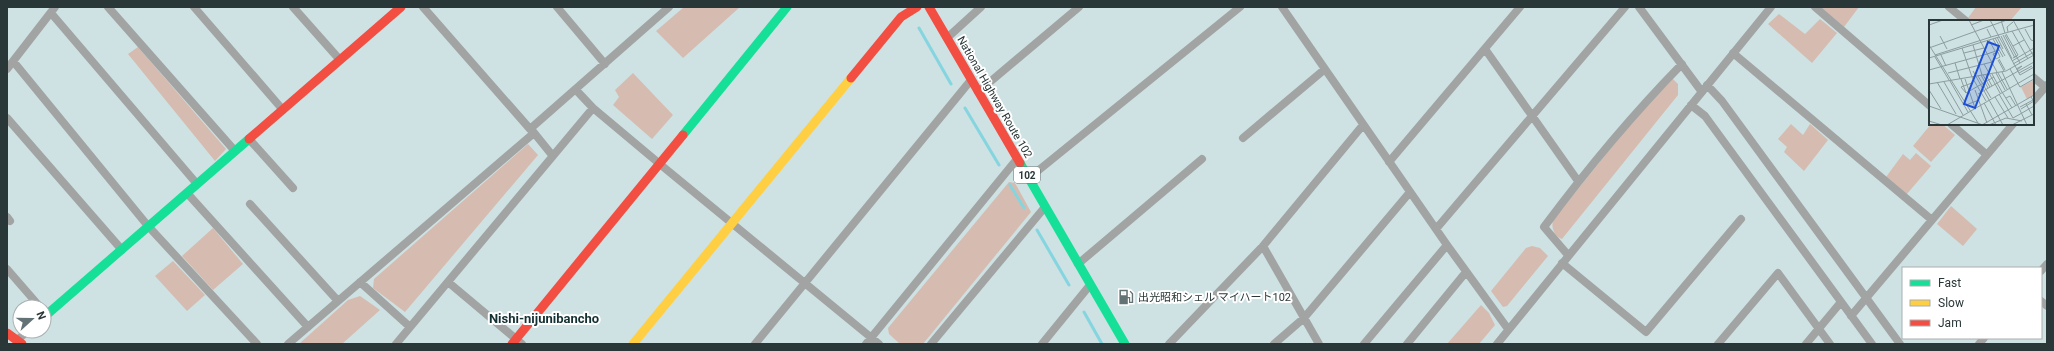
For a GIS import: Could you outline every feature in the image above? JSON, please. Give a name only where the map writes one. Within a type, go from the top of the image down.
[{"type":"main road","points":[[52,308],[122,250],[401,7]]},
{"type":"main road","points":[[517,342],[658,163],[787,7]]},
{"type":"main road","points":[[633,344],[901,18],[916,7]]},
{"type":"main road","name":"National Highway Route 102","points":[[929,7],[1124,344]]},
{"type":"main road","points":[[7,332],[19,342]]},
{"type":"street","points":[[108,7],[235,151]]},
{"type":"street","points":[[194,7],[283,110]]},
{"type":"street","points":[[293,7],[340,60]]},
{"type":"street","points":[[423,7],[552,155]]},
{"type":"street","points":[[557,7],[605,64]]},
{"type":"street","points":[[288,344],[532,131],[670,7]]},
{"type":"street","points":[[947,38],[981,7]]},
{"type":"street","points":[[978,92],[1078,7]]},
{"type":"street","points":[[1028,178],[1240,7]]},
{"type":"street","points":[[1282,7],[1446,245],[1508,329]]},
{"type":"street","points":[[1436,229],[1625,7]]},
{"type":"street","points":[[1639,7],[1682,64],[1704,88],[1722,101],[1900,344]]},
{"type":"street","points":[[1498,344],[1508,329],[1771,7]]},
{"type":"street","points":[[1815,7],[1929,105]]},
{"type":"street","points":[[1949,7],[1965,20]]},
{"type":"street","points":[[1389,162],[1485,49],[1517,8]]},
{"type":"street","points":[[7,69],[53,10],[197,184]]},
{"type":"street","points":[[1485,49],[1578,180]]},
{"type":"street","points":[[1733,53],[1932,220]]},
{"type":"street","points":[[12,61],[148,226],[257,344]]},
{"type":"street","points":[[1568,255],[1544,227],[1578,180],[1638,109],[1682,64]]},
{"type":"street","points":[[1243,138],[1325,69]]},
{"type":"street","points":[[2034,78],[2046,86],[2034,100]]},
{"type":"street","points":[[755,344],[971,80]]},
{"type":"street","points":[[576,90],[593,108],[658,163],[731,224],[805,282],[868,341],[878,344]]},
{"type":"street","points":[[1691,105],[1705,116],[1872,344]]},
{"type":"street","points":[[396,344],[552,155],[593,108]]},
{"type":"street","points":[[7,118],[122,250]]},
{"type":"street","points":[[1169,344],[1263,246],[1363,125]]},
{"type":"street","points":[[1952,125],[1986,154]]},
{"type":"street","points":[[1851,316],[1986,154],[2012,125]]},
{"type":"street","points":[[249,139],[293,188]]},
{"type":"street","points":[[868,341],[1017,159]]},
{"type":"street","points":[[1078,264],[1202,159]]},
{"type":"street","points":[[1274,344],[1304,318],[1410,192]]},
{"type":"street","points":[[187,193],[308,327]]},
{"type":"street","points":[[250,204],[338,301]]},
{"type":"street","points":[[931,344],[1045,207]]},
{"type":"street","points":[[1562,263],[1646,332],[1741,219]]},
{"type":"street","points":[[1364,344],[1446,245]]},
{"type":"street","points":[[1263,246],[1319,344]]},
{"type":"street","points":[[7,269],[33,299]]},
{"type":"street","points":[[1407,344],[1466,272]]},
{"type":"street","points":[[1718,344],[1778,274],[1830,344]]},
{"type":"street","points":[[360,282],[410,327]]},
{"type":"street","points":[[448,282],[517,342]]},
{"type":"street","points":[[1042,344],[1090,285]]},
{"type":"street","points":[[1806,344],[1841,302]]},
{"type":"shaded area","points":[[684,7],[740,7],[683,58],[656,31]]},
{"type":"shaded area","points":[[1821,7],[1859,7],[1844,27]]},
{"type":"shaded area","points":[[1976,7],[2022,7],[2011,20],[1971,20],[1968,18]]},
{"type":"shaded area","points":[[1779,14],[1805,34],[1820,19],[1837,33],[1812,63],[1768,24]]},
{"type":"shaded area","points":[[138,47],[226,149],[215,161],[128,54]]},
{"type":"shaded area","points":[[633,73],[673,115],[652,139],[613,105],[619,97],[615,90]]},
{"type":"shaded area","points":[[1673,79],[1678,84],[1678,95],[1562,239],[1559,238],[1552,226],[1553,220],[1635,118]]},
{"type":"shaded area","points":[[1791,124],[1803,135],[1810,124],[1828,140],[1804,171],[1784,152],[1787,147],[1778,139]]},
{"type":"shaded area","points":[[1930,125],[1943,125],[1955,135],[1931,162],[1913,146]]},
{"type":"shaded area","points":[[528,144],[538,155],[405,312],[373,288],[374,279]]},
{"type":"shaded area","points":[[1916,153],[1931,166],[1906,195],[1886,177],[1903,154],[1910,160]]},
{"type":"shaded area","points":[[1009,182],[1015,183],[1031,212],[923,344],[900,344],[889,334],[888,328]]},
{"type":"shaded area","points":[[1951,206],[1977,229],[1963,246],[1937,224]]},
{"type":"shaded area","points":[[213,228],[243,264],[213,290],[182,256]]},
{"type":"shaded area","points":[[1532,246],[1540,248],[1548,256],[1507,306],[1503,307],[1491,291],[1526,248]]},
{"type":"shaded area","points":[[173,261],[205,295],[187,311],[155,276]]},
{"type":"shaded area","points":[[360,296],[380,310],[342,344],[299,344],[348,300]]},
{"type":"shaded area","points":[[1481,305],[1489,313],[1495,325],[1479,344],[1447,344]]},
{"type":"waterway","points":[[919,28],[951,84]]},
{"type":"waterway","points":[[965,108],[999,165]]},
{"type":"waterway","points":[[1010,185],[1024,208]]},
{"type":"waterway","points":[[1037,230],[1069,285]]},
{"type":"waterway","points":[[1084,312],[1102,344]]},
{"type":"traffic: fast","points":[[683,135],[787,7]]},
{"type":"traffic: fast","points":[[52,310],[249,139]]},
{"type":"traffic: fast","points":[[1020,163],[1125,344]]},
{"type":"traffic: slow","points":[[633,344],[851,78]]},
{"type":"traffic: jam","points":[[249,139],[401,7]]},
{"type":"traffic: jam","points":[[851,78],[901,17],[917,7]]},
{"type":"traffic: jam","points":[[929,7],[1020,163]]},
{"type":"traffic: jam","points":[[512,344],[683,135]]},
{"type":"traffic: jam","points":[[7,333],[22,344]]},
{"type":"place","name":"出光昭和シェル マイハート102","points":[[1126,297]]},
{"type":"district","name":"Nishi-nijunibancho","points":[[544,318]]}]
